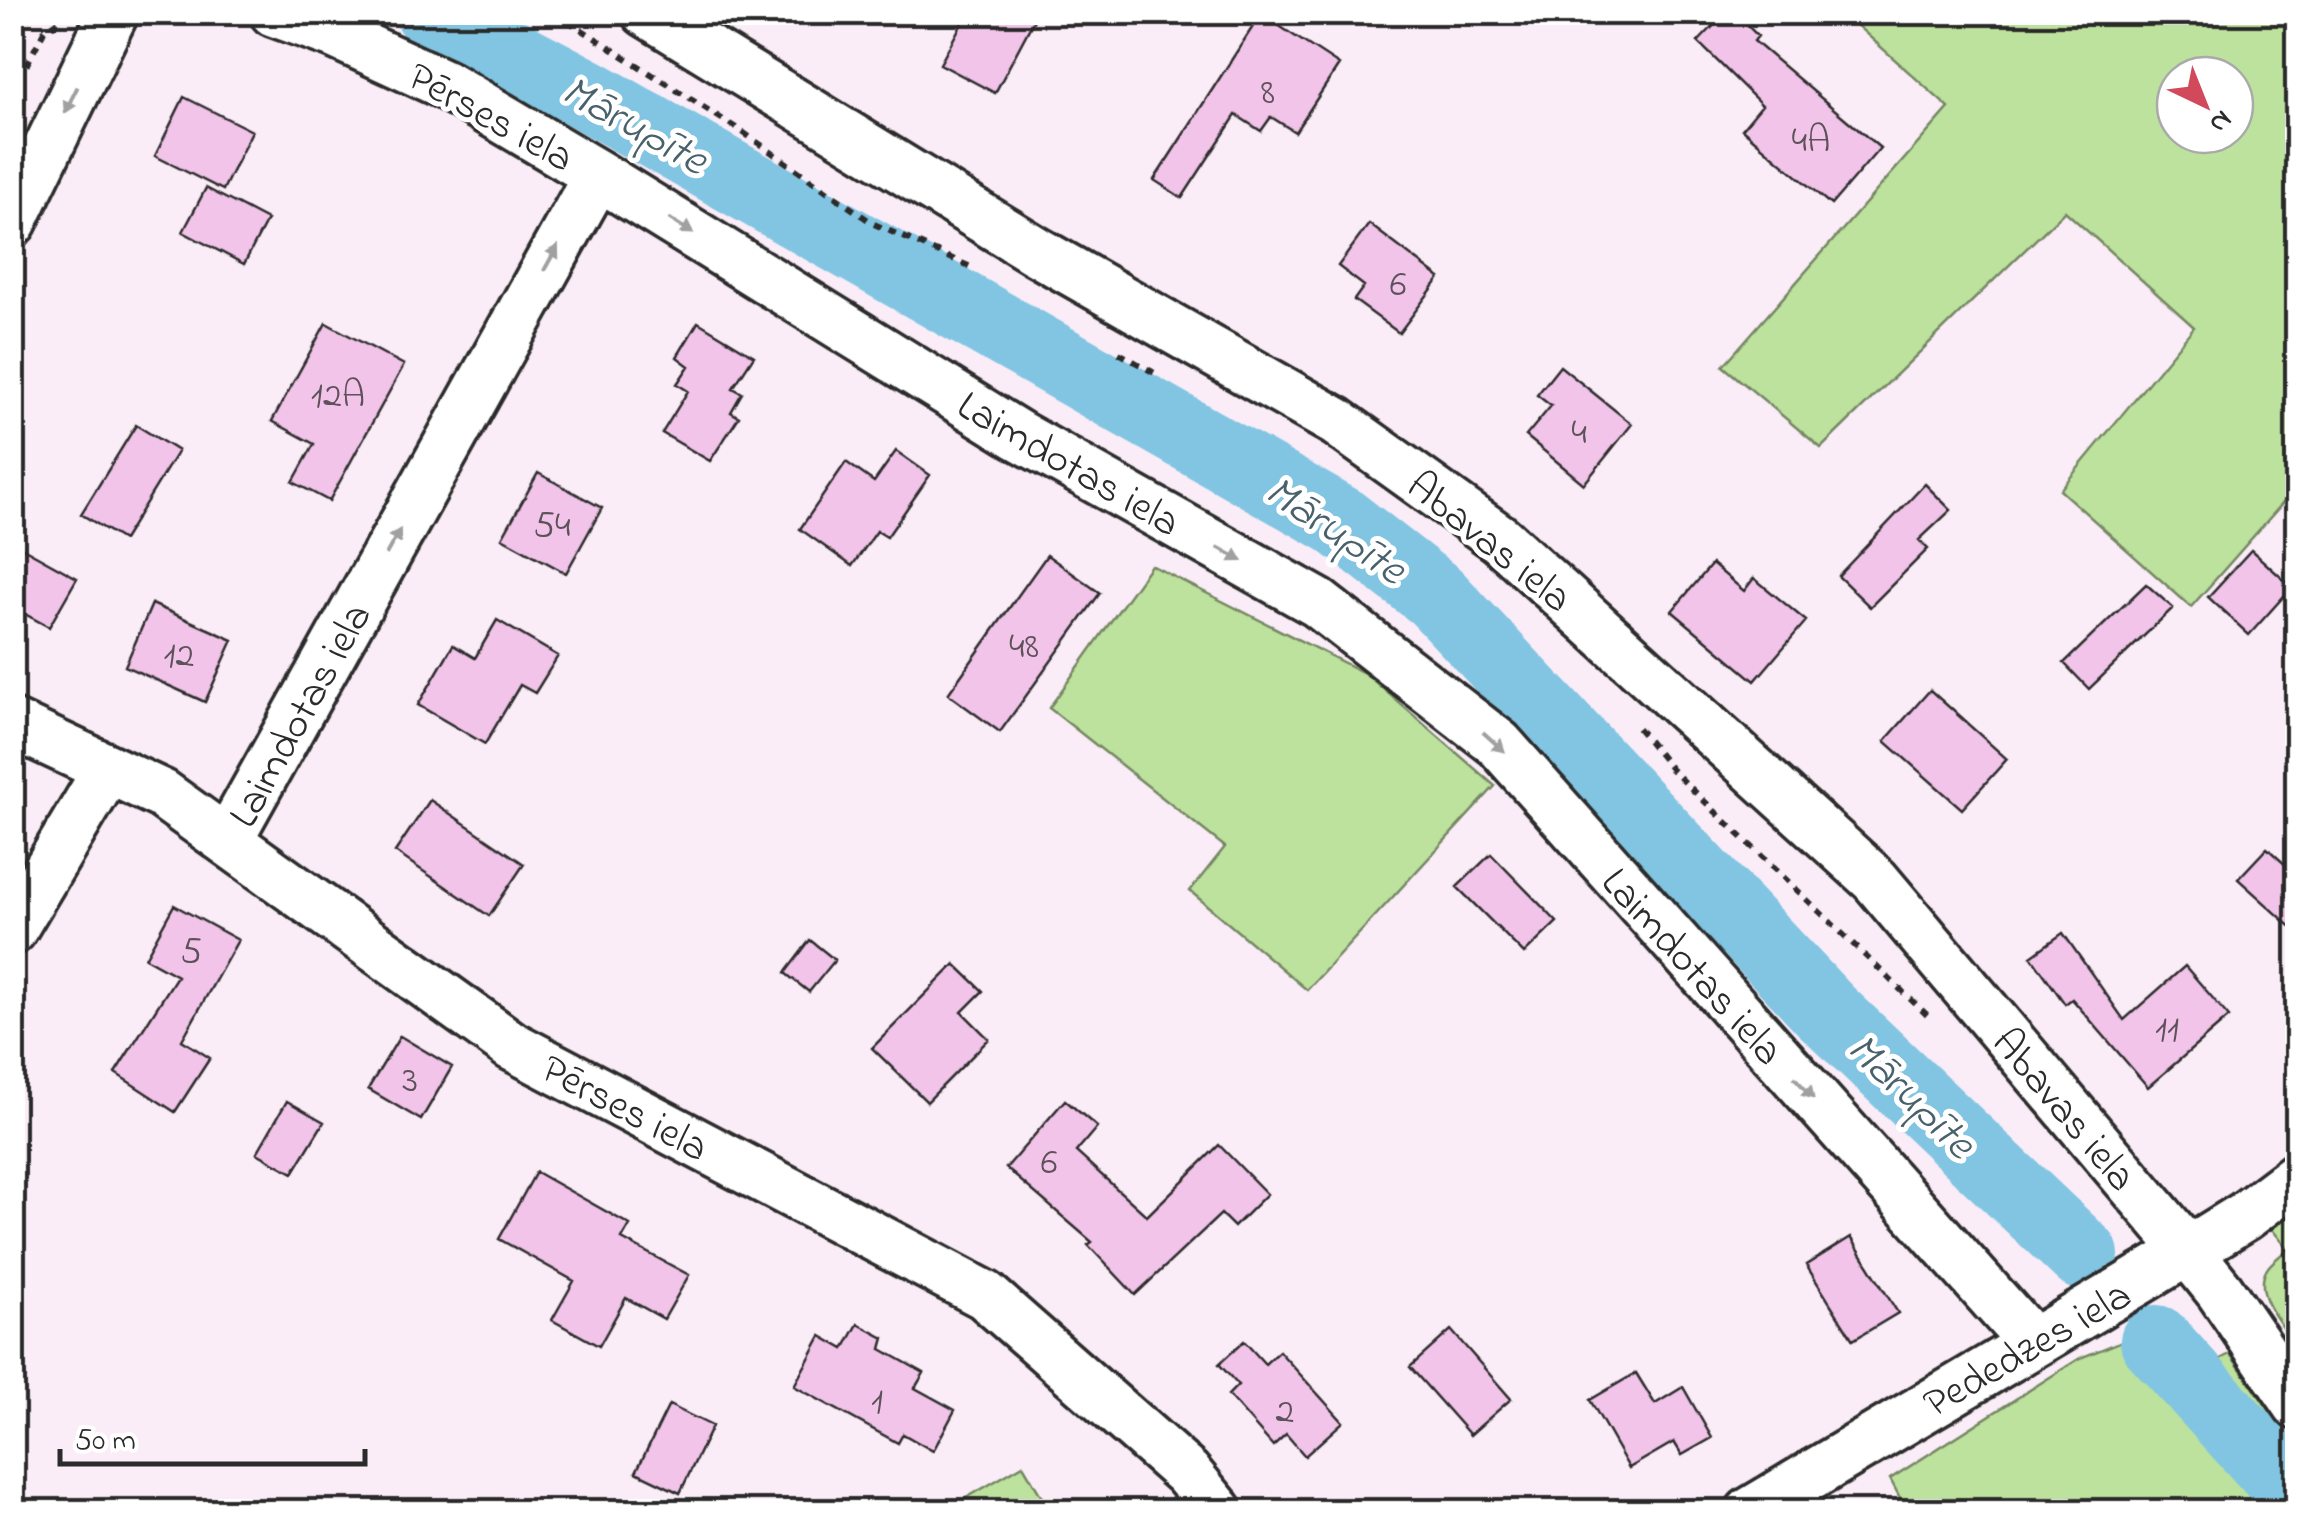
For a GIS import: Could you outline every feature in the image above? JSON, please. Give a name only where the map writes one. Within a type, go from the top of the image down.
[{"type":"street","name":"Pērses iela","points":[[274,12],[335,34],[446,85],[598,174]]},
{"type":"street","name":"Abavas iela","points":[[646,12],[1036,250],[1337,422],[1500,540],[1875,880],[2220,1290],[2298,1404]]},
{"type":"street","points":[[12,222],[93,15]]},
{"type":"street","name":"Laimdotas iela","points":[[227,842],[598,174],[1018,435],[1318,603],[1499,744],[2032,1342]]},
{"type":"street","name":"Pērses iela","points":[[12,724],[162,794],[512,1046],[985,1295],[1187,1473],[1219,1512]]},
{"type":"street","points":[[12,930],[108,769]]},
{"type":"street","name":"Pededzes iela","points":[[1750,1512],[2188,1251],[2245,1216],[2298,1176]]},
{"type":"path","points":[[554,12],[744,133],[874,224],[991,276]]},
{"type":"path","points":[[12,94],[44,31],[57,20],[93,15]]},
{"type":"path","points":[[1106,343],[1130,362],[1170,381]]},
{"type":"path","points":[[1627,715],[1671,769],[1937,1025]]},
{"type":"green space","points":[[1843,13],[2297,13],[2298,409],[2292,415],[2297,420],[2297,487],[2191,607],[2060,490],[2194,327],[2065,211],[1821,448],[1723,366],[1949,108]]},
{"type":"green space","points":[[1151,565],[1366,674],[1495,786],[1307,990],[1190,891],[1225,847],[1049,708]]},
{"type":"green space","points":[[2297,1198],[2297,1346],[2270,1308],[2263,1286],[2269,1266],[2288,1249],[2266,1222]]},
{"type":"green space","points":[[2164,1324],[2202,1368],[2230,1354],[2297,1450],[2297,1511],[1907,1511],[1890,1479],[2080,1358]]},
{"type":"green space","points":[[1023,1465],[1050,1511],[944,1511]]},
{"type":"building","points":[[968,12],[1038,12],[995,93],[940,64]]},
{"type":"building","points":[[1727,12],[1734,12],[1758,36],[1754,41],[1880,148],[1831,205],[1742,129],[1762,105],[1698,42]]},
{"type":"building","points":[[1261,14],[1339,65],[1295,132],[1271,117],[1261,131],[1236,115],[1182,198],[1154,180]]},
{"type":"building","points":[[184,97],[252,131],[223,190],[155,156]]},
{"type":"building","points":[[206,188],[267,220],[244,264],[183,232]]},
{"type":"building","points":[[1369,224],[1440,278],[1399,333],[1354,300],[1364,286],[1338,266]]},
{"type":"building","points":[[698,322],[754,356],[733,388],[742,393],[731,412],[739,417],[710,461],[662,433],[688,391],[677,384],[689,366],[677,357]]},
{"type":"building","points":[[326,323],[404,365],[329,501],[293,482],[314,444],[272,421]]},
{"type":"building","points":[[1560,366],[1632,424],[1584,484],[1526,436],[1551,406],[1537,395]]},
{"type":"building","points":[[136,425],[178,451],[123,540],[81,514]]},
{"type":"building","points":[[896,451],[930,475],[887,537],[877,531],[852,566],[800,529],[846,462],[874,482]]},
{"type":"building","points":[[538,473],[602,508],[566,573],[502,538]]},
{"type":"building","points":[[1925,484],[1951,510],[1919,540],[1928,549],[1870,607],[1838,576]]},
{"type":"building","points":[[12,542],[77,578],[49,627],[12,607]]},
{"type":"building","points":[[2251,550],[2292,587],[2249,635],[2208,597]]},
{"type":"building","points":[[1047,555],[1100,593],[1000,732],[948,694]]},
{"type":"building","points":[[1712,564],[1744,591],[1754,578],[1806,621],[1755,681],[1672,611]]},
{"type":"building","points":[[2146,584],[2173,608],[2089,689],[2064,663]]},
{"type":"building","points":[[152,604],[233,640],[205,702],[125,666]]},
{"type":"building","points":[[497,620],[558,656],[535,693],[520,685],[485,744],[418,705],[453,645],[475,658]]},
{"type":"building","points":[[1930,690],[2007,759],[1962,809],[1885,741]]},
{"type":"building","points":[[430,800],[524,864],[489,916],[395,852]]},
{"type":"building","points":[[2267,848],[2298,876],[2298,933],[2238,879]]},
{"type":"building","points":[[1491,854],[1557,922],[1524,954],[1457,887]]},
{"type":"building","points":[[174,905],[238,940],[182,1040],[210,1058],[175,1112],[115,1073],[177,976],[145,958]]},
{"type":"building","points":[[2063,933],[2124,1020],[2185,966],[2229,1017],[2148,1087],[2072,999],[2065,1004],[2031,956]]},
{"type":"building","points":[[810,940],[835,960],[809,992],[785,973]]},
{"type":"building","points":[[955,964],[983,991],[962,1012],[989,1039],[927,1102],[872,1048]]},
{"type":"building","points":[[400,1036],[452,1067],[421,1120],[368,1089]]},
{"type":"building","points":[[1065,1100],[1097,1127],[1076,1152],[1147,1216],[1219,1145],[1267,1194],[1234,1227],[1221,1214],[1135,1295],[1088,1245],[1092,1242],[1006,1168]]},
{"type":"building","points":[[287,1101],[324,1122],[293,1173],[257,1153]]},
{"type":"building","points":[[536,1172],[630,1225],[622,1239],[689,1275],[664,1319],[626,1298],[599,1346],[552,1320],[574,1281],[499,1239]]},
{"type":"building","points":[[1851,1237],[1898,1313],[1853,1340],[1806,1265]]},
{"type":"building","points":[[858,1324],[884,1338],[881,1349],[924,1373],[915,1388],[955,1410],[933,1451],[903,1434],[898,1443],[794,1386],[821,1336],[844,1349]]},
{"type":"building","points":[[1451,1330],[1511,1399],[1470,1435],[1410,1367]]},
{"type":"building","points":[[1244,1341],[1265,1364],[1279,1351],[1343,1422],[1305,1456],[1286,1434],[1273,1446],[1228,1395],[1238,1385],[1219,1364]]},
{"type":"building","points":[[1636,1373],[1655,1404],[1683,1387],[1712,1438],[1682,1455],[1674,1442],[1629,1468],[1590,1400]]},
{"type":"building","points":[[669,1405],[712,1426],[680,1493],[636,1472]]},
{"type":"waterway","name":"Mārupīte","points":[[430,12],[586,94],[1338,520],[1436,596],[1825,1010],[2083,1255]]},
{"type":"waterway","name":"Mārupīte","points":[[2156,1341],[2298,1498]]}]
